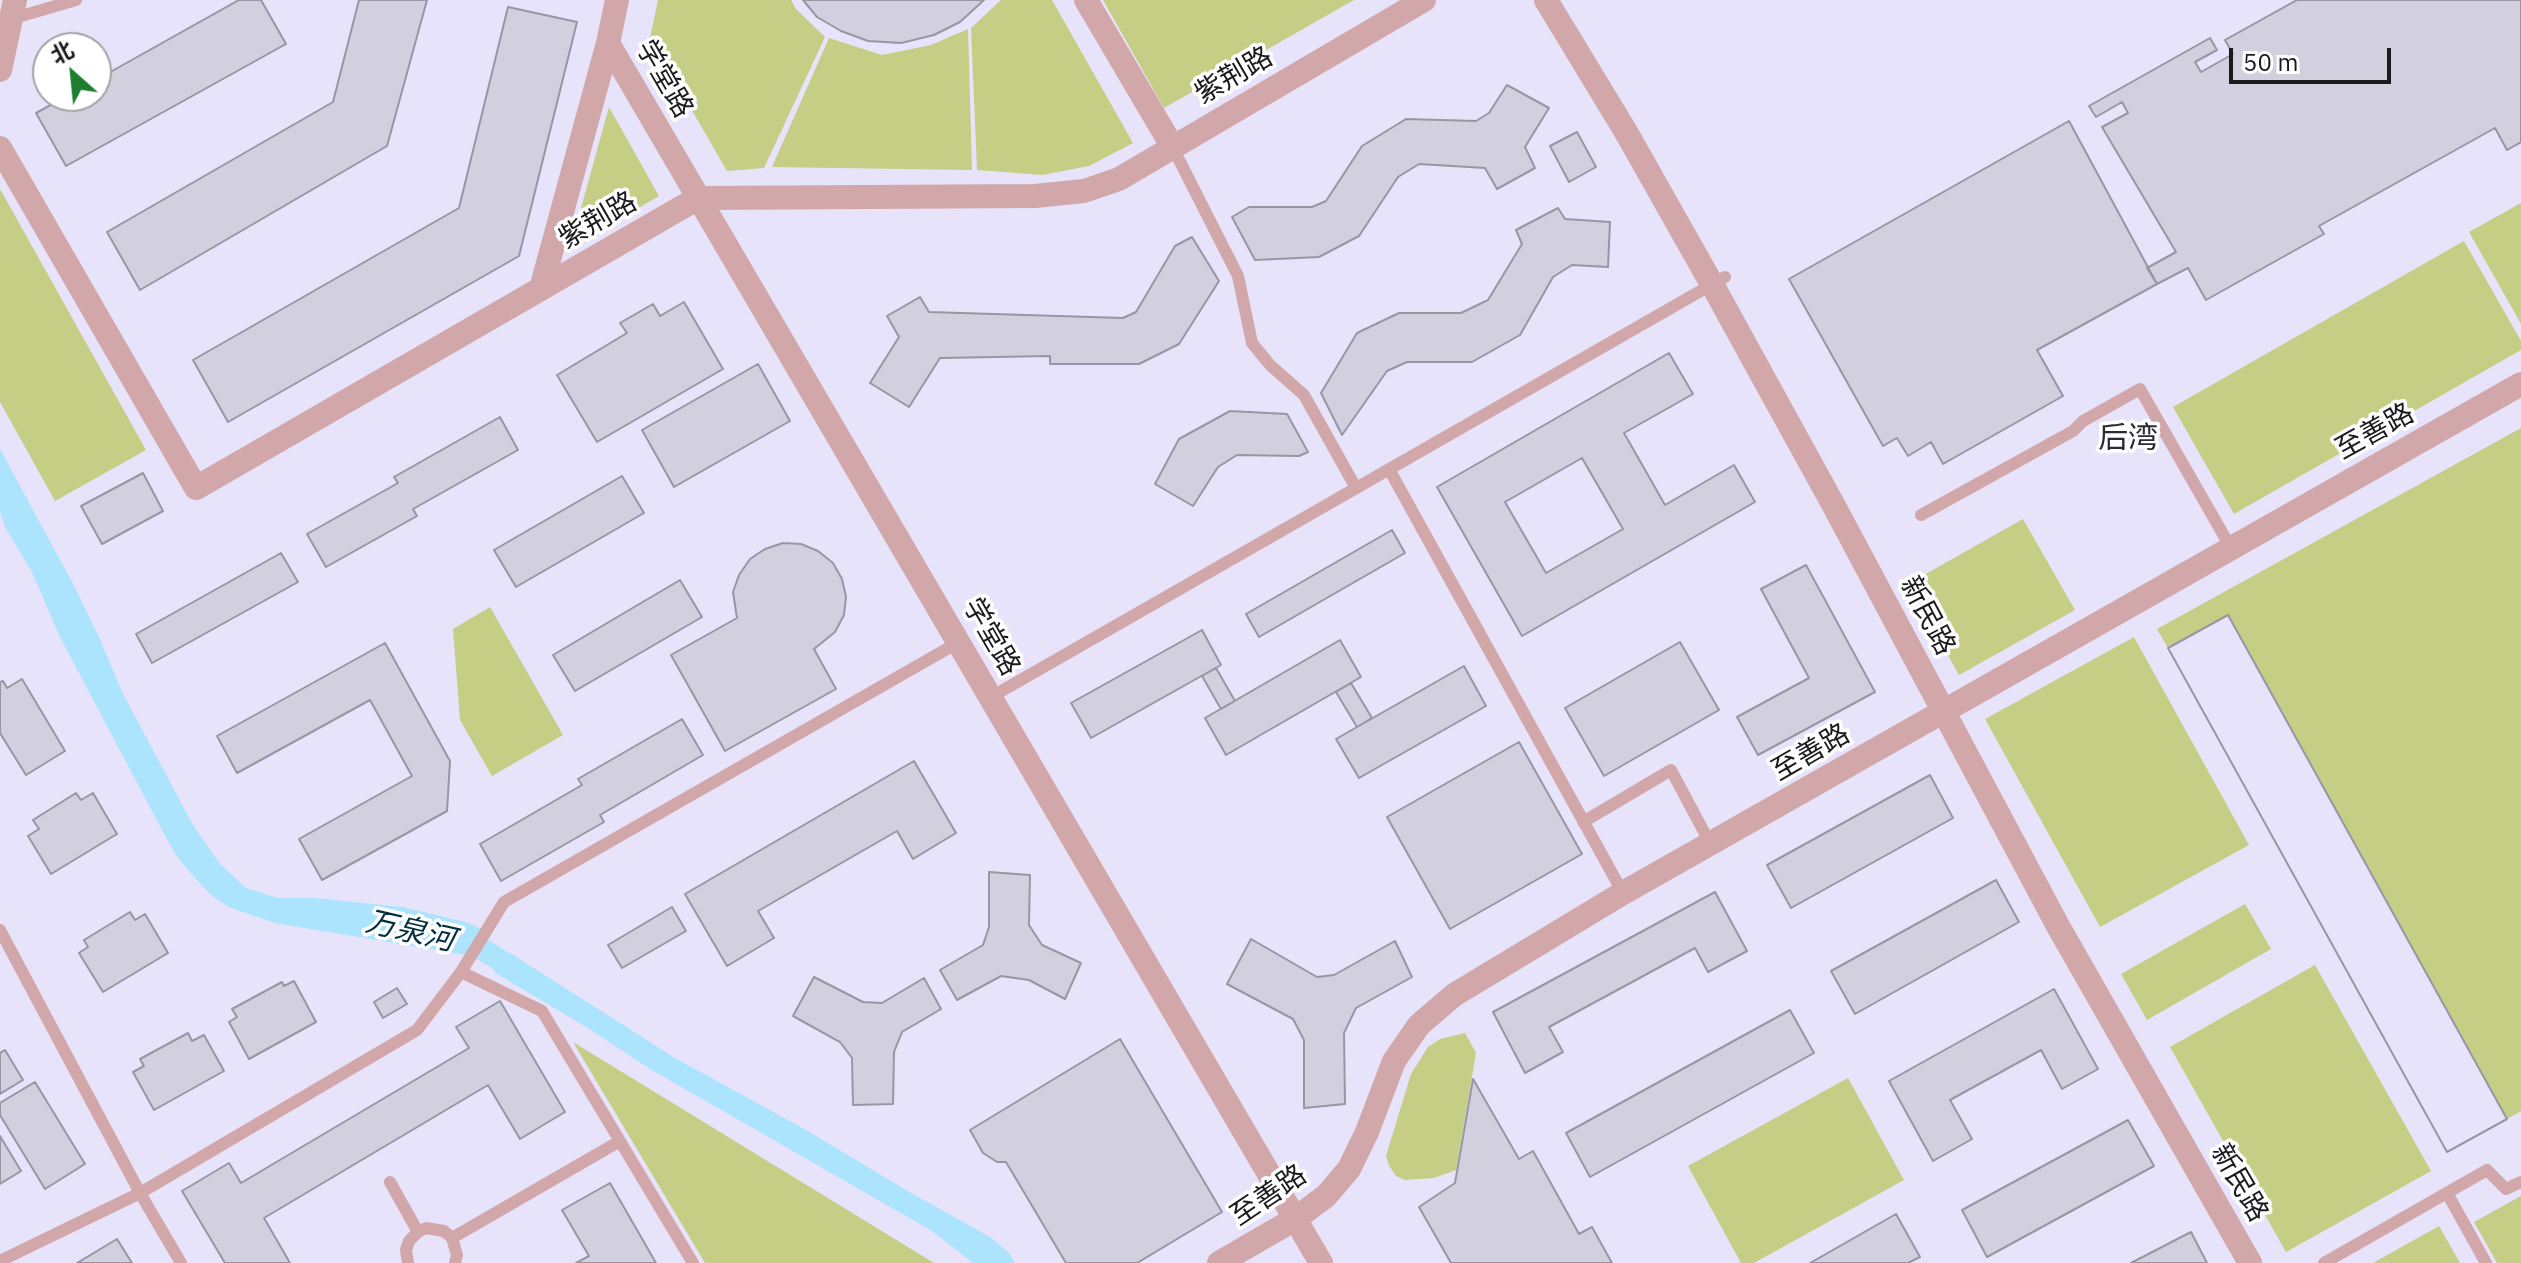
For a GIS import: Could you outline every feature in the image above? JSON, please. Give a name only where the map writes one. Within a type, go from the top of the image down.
[{"type":"street","points":[[541,289],[617,0]]},
{"type":"street","points":[[1086,0],[1172,146]]},
{"type":"street","name":"紫荆路","points":[[0,148],[196,488],[698,198],[1035,196],[1084,191],[1119,179],[1424,0]]},
{"type":"street","name":"新民路","points":[[1546,0],[1719,281],[2058,926],[2250,1263]]},
{"type":"street","points":[[0,70],[13,10]]},
{"type":"street","name":"学堂路","points":[[608,43],[1321,1263]]},
{"type":"street","name":"至善路","points":[[1219,1263],[1295,1219],[1326,1196],[1349,1169],[1394,1061],[1419,1025],[1454,995],[1623,893],[2521,384]]},
{"type":"lane","points":[[13,10],[76,0]]},
{"type":"lane","points":[[1172,146],[1238,276],[1252,343],[1270,365],[1304,395],[1356,488]]},
{"type":"lane","points":[[991,697],[1719,281]]},
{"type":"lane","points":[[1921,515],[2073,431],[2083,421],[2140,389],[2231,548]]},
{"type":"lane","points":[[1389,469],[1623,893]]},
{"type":"lane","points":[[0,1261],[140,1193],[417,1030],[461,972],[504,902],[959,642]]},
{"type":"lane","points":[[1583,822],[1671,770],[1711,845]]},
{"type":"lane","points":[[0,930],[140,1193],[181,1263]]},
{"type":"lane","points":[[461,972],[542,1011],[693,1263]]},
{"type":"lane","points":[[452,1238],[620,1141]]},
{"type":"lane","points":[[2324,1263],[2487,1170],[2506,1189],[2521,1182]]},
{"type":"lane","points":[[390,1182],[418,1232]]},
{"type":"lane","points":[[2447,1193],[2486,1263]]},
{"type":"lane","points":[[408,1263],[406,1250],[409,1241],[418,1232],[435,1229],[444,1231],[452,1238],[457,1255],[455,1263]]},
{"type":"shaded area","points":[[0,0],[2521,0],[2521,1263],[0,1263]]},
{"type":"green space","points":[[658,0],[791,0],[796,9],[825,37],[764,168],[727,171],[650,38]]},
{"type":"green space","points":[[1001,0],[1052,0],[1133,143],[1089,166],[1042,175],[977,170],[971,28]]},
{"type":"green space","points":[[1103,0],[1354,0],[1164,108]]},
{"type":"green space","points":[[968,29],[972,170],[772,167],[829,38],[882,55],[931,45]]},
{"type":"green space","points":[[609,107],[659,196],[570,248]]},
{"type":"green space","points":[[0,189],[146,450],[55,501],[0,402]]},
{"type":"green space","points":[[2521,203],[2521,324],[2469,232]]},
{"type":"green space","points":[[2464,241],[2521,341],[2521,350],[2234,514],[2173,407]]},
{"type":"green space","points":[[2521,428],[2521,1111],[2507,1119],[2228,616],[2168,648],[2157,629]]},
{"type":"green space","points":[[2023,519],[2075,610],[1959,675],[1908,584]]},
{"type":"green space","points":[[490,607],[563,735],[492,776],[460,720],[453,629]]},
{"type":"green space","points":[[2134,637],[2249,845],[2100,927],[1985,719]]},
{"type":"green space","points":[[2245,904],[2271,949],[2147,1020],[2121,974]]},
{"type":"green space","points":[[2315,965],[2431,1171],[2286,1252],[2170,1047]]},
{"type":"green space","points":[[1465,1033],[1476,1053],[1456,1170],[1434,1178],[1405,1180],[1396,1176],[1386,1156],[1411,1074],[1428,1047],[1440,1039]]},
{"type":"green space","points":[[573,1042],[934,1263],[705,1263]]},
{"type":"green space","points":[[1848,1078],[1904,1180],[1754,1263],[1741,1263],[1688,1166]]},
{"type":"green space","points":[[2521,1196],[2521,1263],[2497,1263],[2474,1222]]},
{"type":"green space","points":[[2439,1226],[2460,1263],[2373,1263]]},
{"type":"water","points":[[0,449],[73,584],[122,692],[193,825],[220,864],[246,888],[278,898],[314,898],[403,907],[469,923],[484,930],[467,955],[275,923],[229,907],[211,895],[194,877],[176,855],[161,828],[60,637],[31,570],[6,529],[0,512]]},
{"type":"water","points":[[510,953],[675,1058],[990,1237],[1009,1253],[1015,1263],[973,1263],[932,1231],[650,1069],[494,972],[506,954]]},
{"type":"building","points":[[239,0],[261,0],[286,44],[66,166],[36,113],[112,112],[112,71]]},
{"type":"building","points":[[359,0],[427,0],[387,146],[140,290],[107,232],[333,102]]},
{"type":"building","points":[[803,0],[984,0],[960,22],[934,35],[901,43],[868,41],[841,31],[817,17]]},
{"type":"building","points":[[2297,0],[2521,0],[2521,142],[2507,150],[2495,128],[2319,226],[2324,234],[2206,300],[2188,268],[2157,284],[2147,268],[2176,252],[2102,127],[2128,113],[2122,102],[2096,117],[2089,106],[2210,38],[2217,50],[2195,62],[2201,72],[2233,54],[2225,40]]},
{"type":"building","points":[[508,7],[577,22],[519,256],[228,422],[193,360],[459,208]]},
{"type":"building","points":[[1507,85],[1549,108],[1525,147],[1535,168],[1497,189],[1485,168],[1419,164],[1398,177],[1359,236],[1319,257],[1255,260],[1232,217],[1249,207],[1312,207],[1326,201],[1362,146],[1406,119],[1476,121],[1489,113]]},
{"type":"building","points":[[2069,121],[2157,284],[2037,350],[2063,396],[1943,464],[1931,442],[1908,456],[1897,438],[1883,446],[1789,279]]},
{"type":"building","points":[[1577,132],[1596,167],[1569,182],[1550,146]]},
{"type":"building","points":[[1558,208],[1565,219],[1610,222],[1608,267],[1572,265],[1553,277],[1520,335],[1472,362],[1407,362],[1387,371],[1342,435],[1321,393],[1357,333],[1399,313],[1461,313],[1488,300],[1522,244],[1516,230]]},
{"type":"building","points":[[1192,237],[1219,281],[1179,344],[1139,364],[1050,364],[1050,356],[940,358],[909,407],[870,383],[899,337],[887,316],[920,297],[929,312],[1123,318],[1136,312],[1175,246]]},
{"type":"building","points":[[684,302],[723,369],[597,442],[557,375],[627,333],[620,323],[653,304],[660,316]]},
{"type":"building","points":[[1669,353],[1693,394],[1624,433],[1665,505],[1734,465],[1755,502],[1522,636],[1437,487]],"holes":[[[1582,458],[1623,529],[1546,573],[1505,502]]]},
{"type":"building","points":[[758,364],[790,421],[674,487],[642,430]]},
{"type":"building","points":[[1230,411],[1287,414],[1308,452],[1299,456],[1237,455],[1218,467],[1193,506],[1155,484],[1179,439]]},
{"type":"building","points":[[500,417],[518,450],[413,509],[417,516],[326,567],[307,534],[398,483],[394,477]]},
{"type":"building","points":[[143,473],[163,511],[102,544],[81,506]]},
{"type":"building","points":[[622,476],[644,513],[516,587],[494,550]]},
{"type":"building","points":[[1392,530],[1405,553],[1259,637],[1246,614]]},
{"type":"building","points":[[783,543],[801,544],[818,551],[833,563],[842,579],[846,597],[844,615],[835,632],[814,649],[836,689],[725,751],[671,655],[737,618],[733,592],[739,575],[750,559],[765,549]]},
{"type":"building","points":[[281,553],[298,582],[152,663],[136,634]]},
{"type":"building","points":[[1806,565],[1875,692],[1758,755],[1737,717],[1809,678],[1761,589]]},
{"type":"building","points":[[680,580],[702,617],[575,691],[553,655]]},
{"type":"building","points":[[2228,615],[2507,1119],[2447,1152],[2168,648]]},
{"type":"building","points":[[2228,615],[2507,1119],[2447,1152],[2168,648]]},
{"type":"building","points":[[1202,630],[1221,665],[1091,738],[1071,703]]},
{"type":"building","points":[[1340,640],[1361,677],[1226,755],[1205,718]]},
{"type":"building","points":[[1680,642],[1719,710],[1604,776],[1565,708]]},
{"type":"building","points":[[385,643],[450,761],[447,811],[322,880],[299,839],[412,776],[370,700],[237,773],[217,736]]},
{"type":"building","points":[[1464,666],[1486,706],[1359,778],[1336,739]]},
{"type":"building","points":[[1216,668],[1235,701],[1221,709],[1202,676]]},
{"type":"building","points":[[22,679],[65,751],[26,775],[0,733],[0,682],[3,681],[7,688]]},
{"type":"building","points":[[1351,683],[1372,718],[1357,727],[1336,692]]},
{"type":"building","points":[[682,719],[703,755],[600,815],[604,822],[501,881],[480,844],[582,785],[578,779]]},
{"type":"building","points":[[1519,742],[1582,854],[1450,929],[1387,817]]},
{"type":"building","points":[[914,761],[956,833],[913,859],[897,831],[758,911],[774,938],[727,966],[685,894]]},
{"type":"building","points":[[1930,775],[1953,818],[1791,908],[1767,865]]},
{"type":"building","points":[[76,793],[81,800],[93,793],[117,834],[51,874],[28,836],[39,829],[33,820]]},
{"type":"building","points":[[989,872],[1030,875],[1029,925],[1042,945],[1081,963],[1065,999],[1029,980],[1001,976],[957,1000],[940,970],[983,945],[989,927]]},
{"type":"building","points":[[1996,880],[2019,922],[1855,1014],[1831,971]]},
{"type":"building","points":[[1715,892],[1747,951],[1708,972],[1695,948],[1549,1027],[1563,1052],[1525,1073],[1493,1012]]},
{"type":"building","points":[[672,907],[686,931],[622,968],[608,945]]},
{"type":"building","points":[[130,912],[135,920],[145,914],[168,953],[103,992],[79,953],[88,947],[84,940]]},
{"type":"building","points":[[1251,939],[1317,977],[1334,975],[1395,941],[1412,977],[1356,1008],[1344,1033],[1345,1104],[1304,1108],[1304,1040],[1293,1019],[1227,984]]},
{"type":"building","points":[[814,977],[863,1002],[882,1003],[924,978],[941,1009],[902,1032],[894,1052],[893,1104],[853,1105],[852,1058],[840,1042],[793,1016]]},
{"type":"building","points":[[294,981],[316,1022],[249,1059],[229,1022],[237,1017],[232,1009],[282,982],[284,986]]},
{"type":"building","points":[[397,988],[407,1004],[383,1018],[374,1002]]},
{"type":"building","points":[[2054,989],[2098,1069],[2062,1089],[2041,1050],[1950,1100],[1972,1139],[1933,1161],[1889,1081]]},
{"type":"building","points":[[500,1001],[565,1112],[520,1139],[488,1085],[264,1218],[290,1263],[225,1263],[182,1191],[229,1163],[241,1183],[469,1048],[456,1027]]},
{"type":"building","points":[[1790,1010],[1814,1053],[1590,1177],[1566,1133]]},
{"type":"building","points":[[188,1033],[192,1041],[204,1035],[224,1071],[154,1110],[133,1072],[144,1066],[140,1059]]},
{"type":"building","points":[[1120,1039],[1222,1212],[1137,1263],[1066,1263],[1006,1162],[997,1162],[983,1153],[970,1130]]},
{"type":"building","points":[[5,1050],[23,1080],[0,1094],[0,1053]]},
{"type":"building","points":[[1473,1079],[1519,1159],[1533,1151],[1579,1234],[1592,1227],[1612,1263],[1451,1263],[1419,1207],[1455,1183]]},
{"type":"building","points":[[35,1082],[85,1164],[45,1189],[0,1115],[0,1103]]},
{"type":"building","points":[[2128,1120],[2154,1166],[1987,1257],[1962,1210]]},
{"type":"building","points":[[0,1136],[21,1171],[0,1184]]},
{"type":"building","points":[[610,1183],[656,1263],[576,1263],[589,1256],[562,1210]]},
{"type":"building","points":[[1896,1214],[1920,1257],[1908,1263],[1810,1263]]},
{"type":"building","points":[[2191,1232],[2207,1263],[2131,1263]]},
{"type":"building","points":[[117,1239],[132,1263],[77,1263]]},
{"type":"waterway","name":"万泉河","points":[[454,940],[484,950],[526,977]]},
{"type":"district","name":"后湾","points":[[2128,439]]}]
